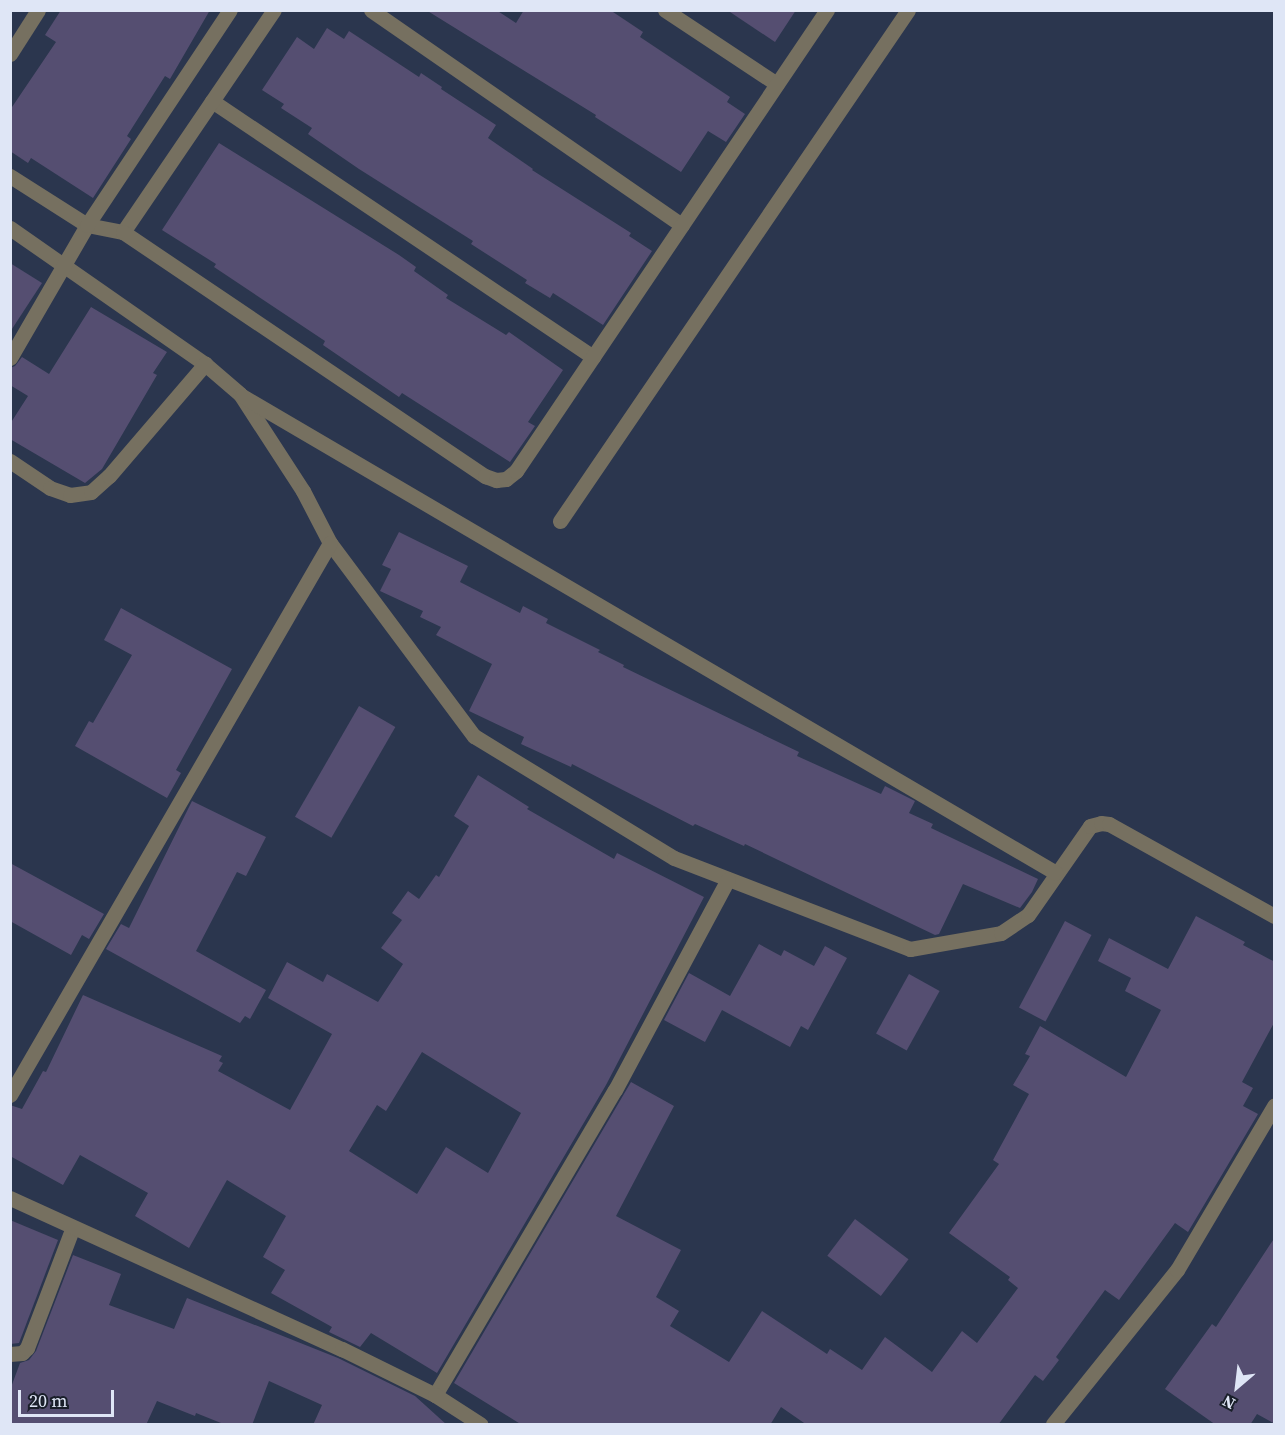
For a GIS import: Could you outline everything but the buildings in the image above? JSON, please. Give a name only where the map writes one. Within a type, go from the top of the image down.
[{"type":"street","points":[[10,54],[38,10]]},
{"type":"street","points":[[10,358],[66,265],[87,225],[231,10]]},
{"type":"street","points":[[123,232],[274,10]]},
{"type":"street","points":[[371,10],[682,225]]},
{"type":"street","points":[[665,10],[777,84]]},
{"type":"street","points":[[10,176],[87,225],[123,232],[485,476],[496,480],[506,479],[516,471],[827,10]]},
{"type":"street","points":[[560,521],[908,10]]},
{"type":"street","points":[[212,101],[593,357]]},
{"type":"street","points":[[10,228],[205,364],[240,394],[1056,873]]},
{"type":"street","points":[[10,461],[50,488],[70,495],[91,492],[109,476],[205,364]]},
{"type":"street","points":[[240,394],[303,491],[330,543],[474,736],[674,858],[910,949],[1001,933],[1028,915],[1090,826],[1109,824],[1275,916]]},
{"type":"street","points":[[10,1095],[330,543]]},
{"type":"street","points":[[435,1395],[615,1090],[728,879]]},
{"type":"street","points":[[1053,1425],[1177,1270],[1275,1106]]},
{"type":"street","points":[[10,1198],[435,1395],[480,1425]]},
{"type":"street","points":[[10,1354],[22,1353],[27,1348],[74,1227]]}]
